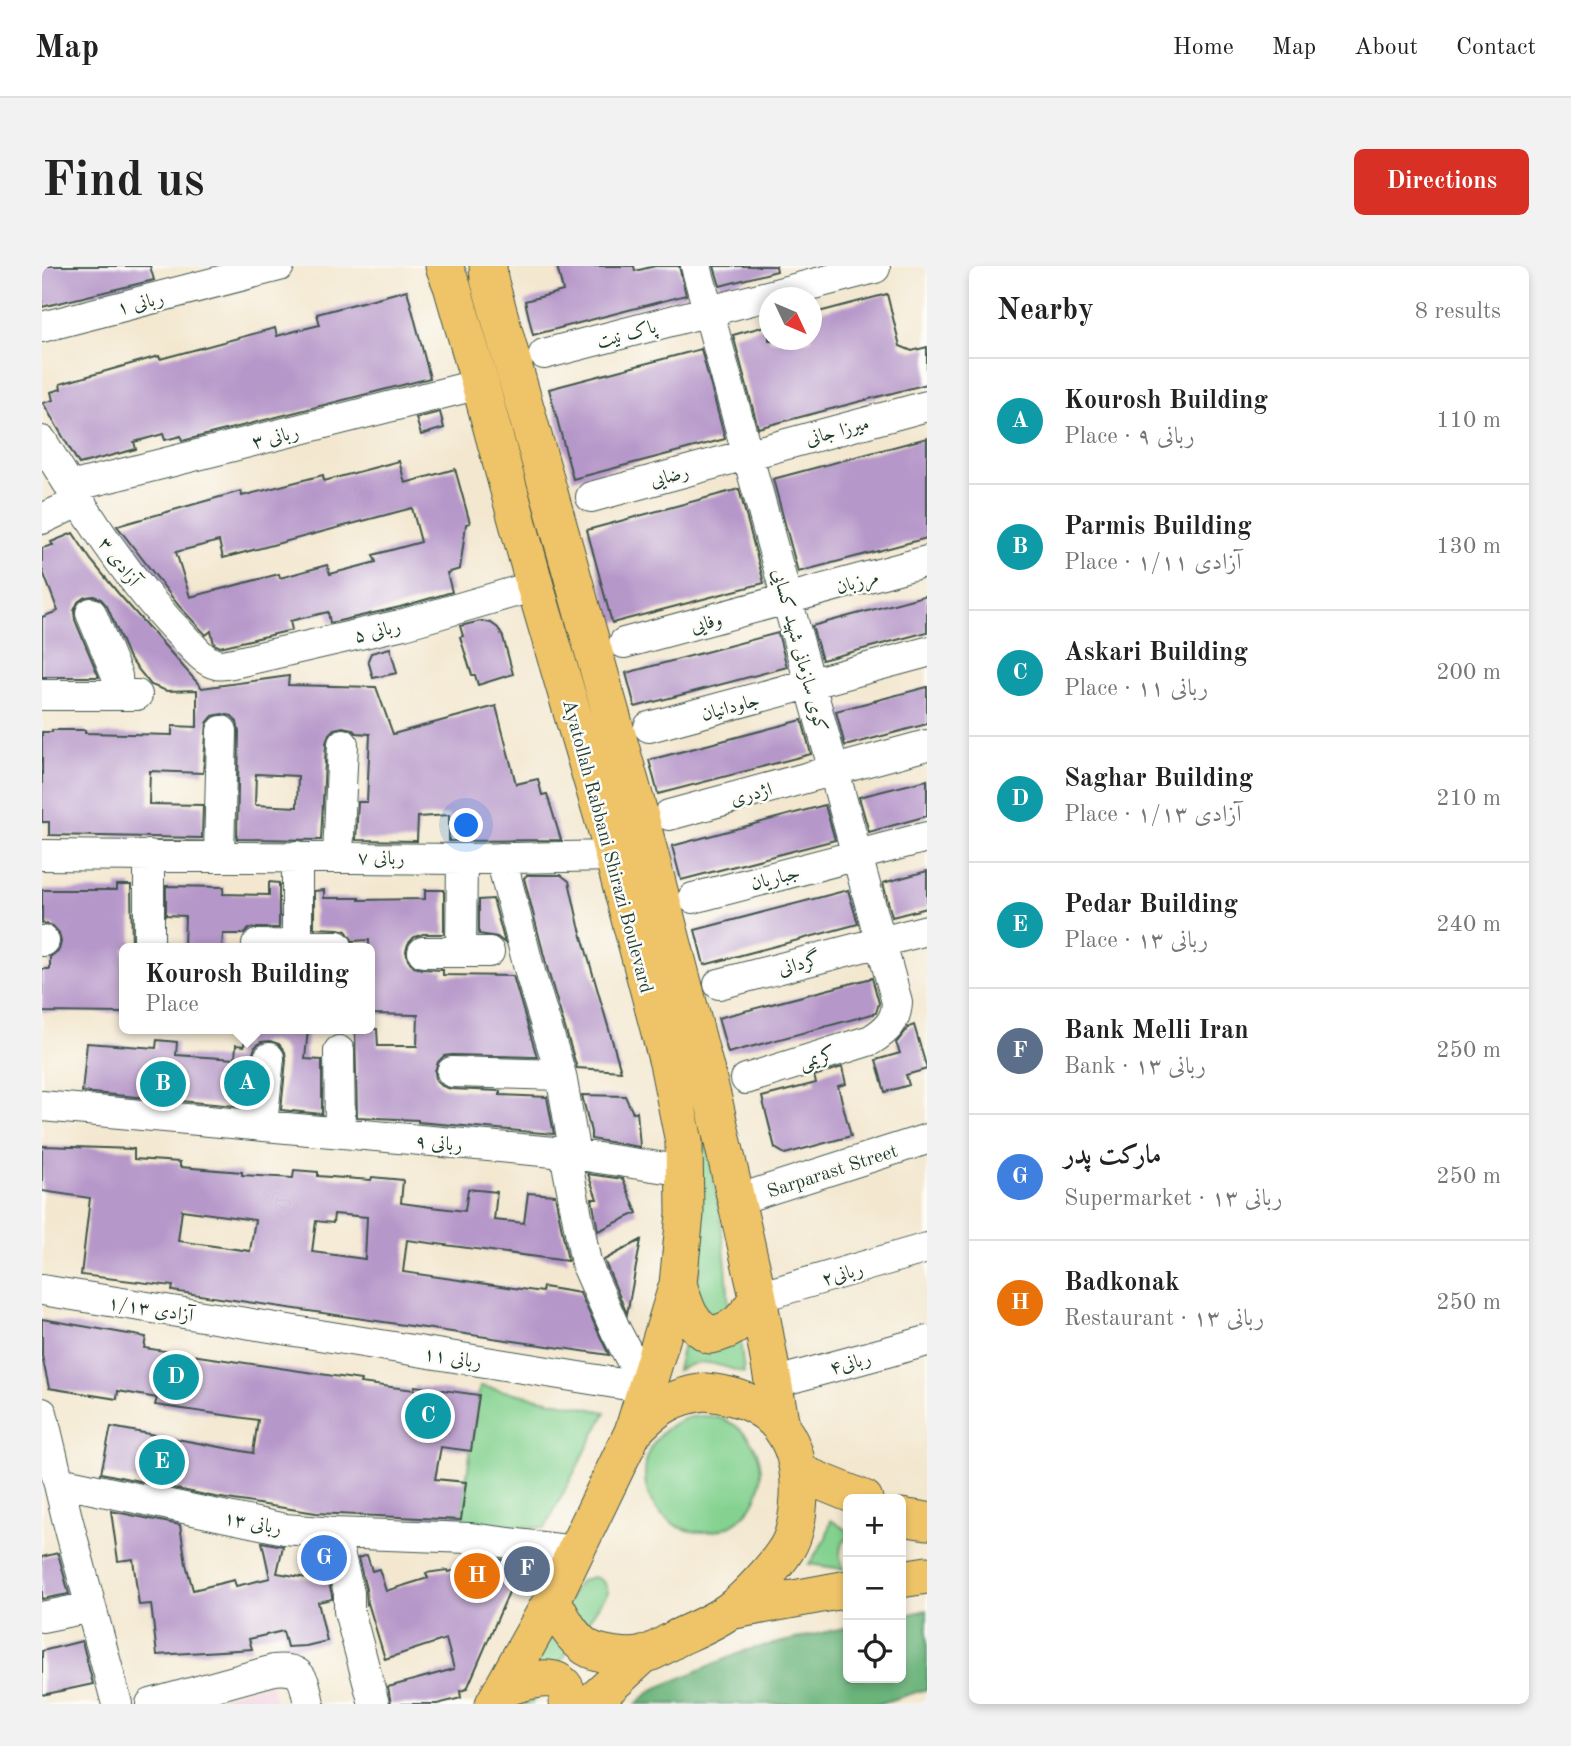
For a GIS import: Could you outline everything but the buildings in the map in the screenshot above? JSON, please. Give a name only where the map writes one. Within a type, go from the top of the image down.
[{"type":"main road","name":"Ayatollah Rabbani Shirazi Boulevard","points":[[443,266],[452,286],[535,586],[574,715],[668,1063],[682,1129],[686,1171],[678,1284],[633,1432]]},
{"type":"main road","name":"Ayatollah Rabbani Shirazi Boulevard","points":[[488,266],[510,362],[609,707],[715,1107],[758,1297],[781,1426]]},
{"type":"main road","points":[[574,715],[609,707]]},
{"type":"main road","points":[[678,1284],[691,1320],[699,1329],[710,1335],[732,1329],[745,1320],[758,1297]]},
{"type":"main road","points":[[499,1696],[552,1600],[633,1432],[647,1416],[664,1403],[684,1395],[727,1393],[748,1400],[766,1411],[781,1426],[793,1448],[800,1472],[797,1521],[788,1547],[769,1572],[729,1611]]},
{"type":"main road","points":[[800,1472],[852,1494]]},
{"type":"main road","points":[[906,1518],[927,1521]]},
{"type":"main road","points":[[906,1578],[927,1575]]},
{"type":"main road","points":[[590,1704],[642,1656],[729,1611],[843,1590]]},
{"type":"main road","points":[[552,1600],[573,1634],[587,1648],[606,1655],[642,1656]]},
{"type":"main road","points":[[499,1696],[533,1680],[548,1678],[558,1680],[566,1690],[568,1704]]},
{"type":"street","name":"ربانی ۱","points":[[42,327],[279,266]]},
{"type":"street","name":"کوی سازمانی شهید کسایی","points":[[696,266],[897,1002],[897,1016],[886,1031]]},
{"type":"street","name":"پاک نیت","points":[[544,354],[874,268]]},
{"type":"street","name":"ربانی ۳","points":[[42,519],[74,495],[480,384]]},
{"type":"street","name":"میرزا جانی","points":[[747,454],[927,405]]},
{"type":"street","name":"۳ آزادی","points":[[42,441],[122,567],[176,629],[206,659],[216,664]]},
{"type":"street","name":"رضایی","points":[[591,497],[747,454]]},
{"type":"street","name":"مرزبان","points":[[787,600],[927,561]]},
{"type":"street","name":"ربانی ۵","points":[[216,664],[238,662],[404,624],[535,586]]},
{"type":"street","name":"وفایی","points":[[624,643],[787,600]]},
{"type":"street","points":[[42,695],[128,695],[117,676],[91,614]]},
{"type":"street","name":"جاودانیان","points":[[649,727],[927,652]]},
{"type":"street","points":[[219,855],[222,731]]},
{"type":"street","points":[[338,856],[343,744]]},
{"type":"street","name":"اژدری","points":[[669,815],[927,745]]},
{"type":"street","name":"جباریان","points":[[693,898],[927,838]]},
{"type":"street","name":"ربانی ۷","points":[[42,855],[462,859],[613,856]]},
{"type":"street","points":[[149,855],[149,943]]},
{"type":"street","points":[[297,856],[297,943]]},
{"type":"street","points":[[501,858],[531,976],[561,1075],[586,1263],[646,1388]]},
{"type":"street","points":[[423,952],[475,952],[462,859]]},
{"type":"street","name":"گردانی","points":[[719,984],[927,930]]},
{"type":"street","name":"کریمی","points":[[746,1079],[870,1040],[886,1031]]},
{"type":"street","points":[[339,1051],[340,1132]]},
{"type":"street","points":[[262,1125],[269,1058]]},
{"type":"street","points":[[452,1072],[561,1075]]},
{"type":"street","name":"ربانی ۹","points":[[42,1106],[570,1154],[686,1171]]},
{"type":"street","name":"Sarparast Street","points":[[736,1200],[927,1139]]},
{"type":"street","name":"ربانی۲","points":[[758,1297],[927,1248]]},
{"type":"street","name":"آزادی ۱/۱۳","points":[[42,1290],[261,1325]]},
{"type":"street","name":"ربانی ۱۱","points":[[261,1325],[646,1388]]},
{"type":"street","name":"ربانی۴","points":[[773,1383],[927,1341]]},
{"type":"street","points":[[42,1413],[59,1482],[54,1521],[91,1607],[117,1704]]},
{"type":"street","name":"ربانی ۱۳","points":[[59,1482],[285,1529],[469,1538],[575,1551]]},
{"type":"street","points":[[334,1533],[349,1593],[349,1611],[374,1704]]},
{"type":"street","points":[[42,1617],[91,1607]]},
{"type":"street","points":[[151,1704],[289,1669],[300,1675],[309,1704]]},
{"type":"shaded area","points":[[271,1682],[276,1704],[199,1704]]},
{"type":"green space","points":[[676,1004],[703,1123],[724,1242],[729,1323],[718,1328],[695,1303],[702,1250],[701,1201]]},
{"type":"green space","points":[[685,1336],[740,1337],[744,1373],[703,1363],[677,1370]]},
{"type":"green space","points":[[480,1386],[606,1412],[545,1528],[460,1523]]},
{"type":"green space","points":[[703,1416],[725,1420],[744,1433],[757,1452],[761,1474],[757,1496],[744,1515],[725,1528],[703,1532],[681,1528],[662,1515],[649,1496],[645,1474],[649,1452],[662,1433],[681,1420]]},
{"type":"green space","points":[[831,1520],[843,1528],[840,1552],[843,1569],[809,1564],[826,1538]]},
{"type":"green space","points":[[593,1577],[603,1582],[608,1592],[532,1704],[515,1704],[575,1588],[582,1580]]},
{"type":"green space","points":[[927,1610],[927,1689],[878,1704],[636,1704],[652,1690],[747,1650],[843,1628],[843,1683],[906,1683],[906,1615]]},
{"type":"place","name":"Kourosh Building","points":[[247,1083]]},
{"type":"place","name":"Parmis Building","points":[[163,1084]]},
{"type":"place","name":"Saghar Building","points":[[176,1377]]},
{"type":"place","name":"Askari Building","points":[[428,1416]]},
{"type":"place","name":"Pedar Building","points":[[162,1462]]},
{"type":"place","name":"مارکت پدر","points":[[324,1558]]},
{"type":"place","name":"Bank Melli Iran","points":[[527,1569]]},
{"type":"place","name":"Badkonak","points":[[477,1576]]}]
